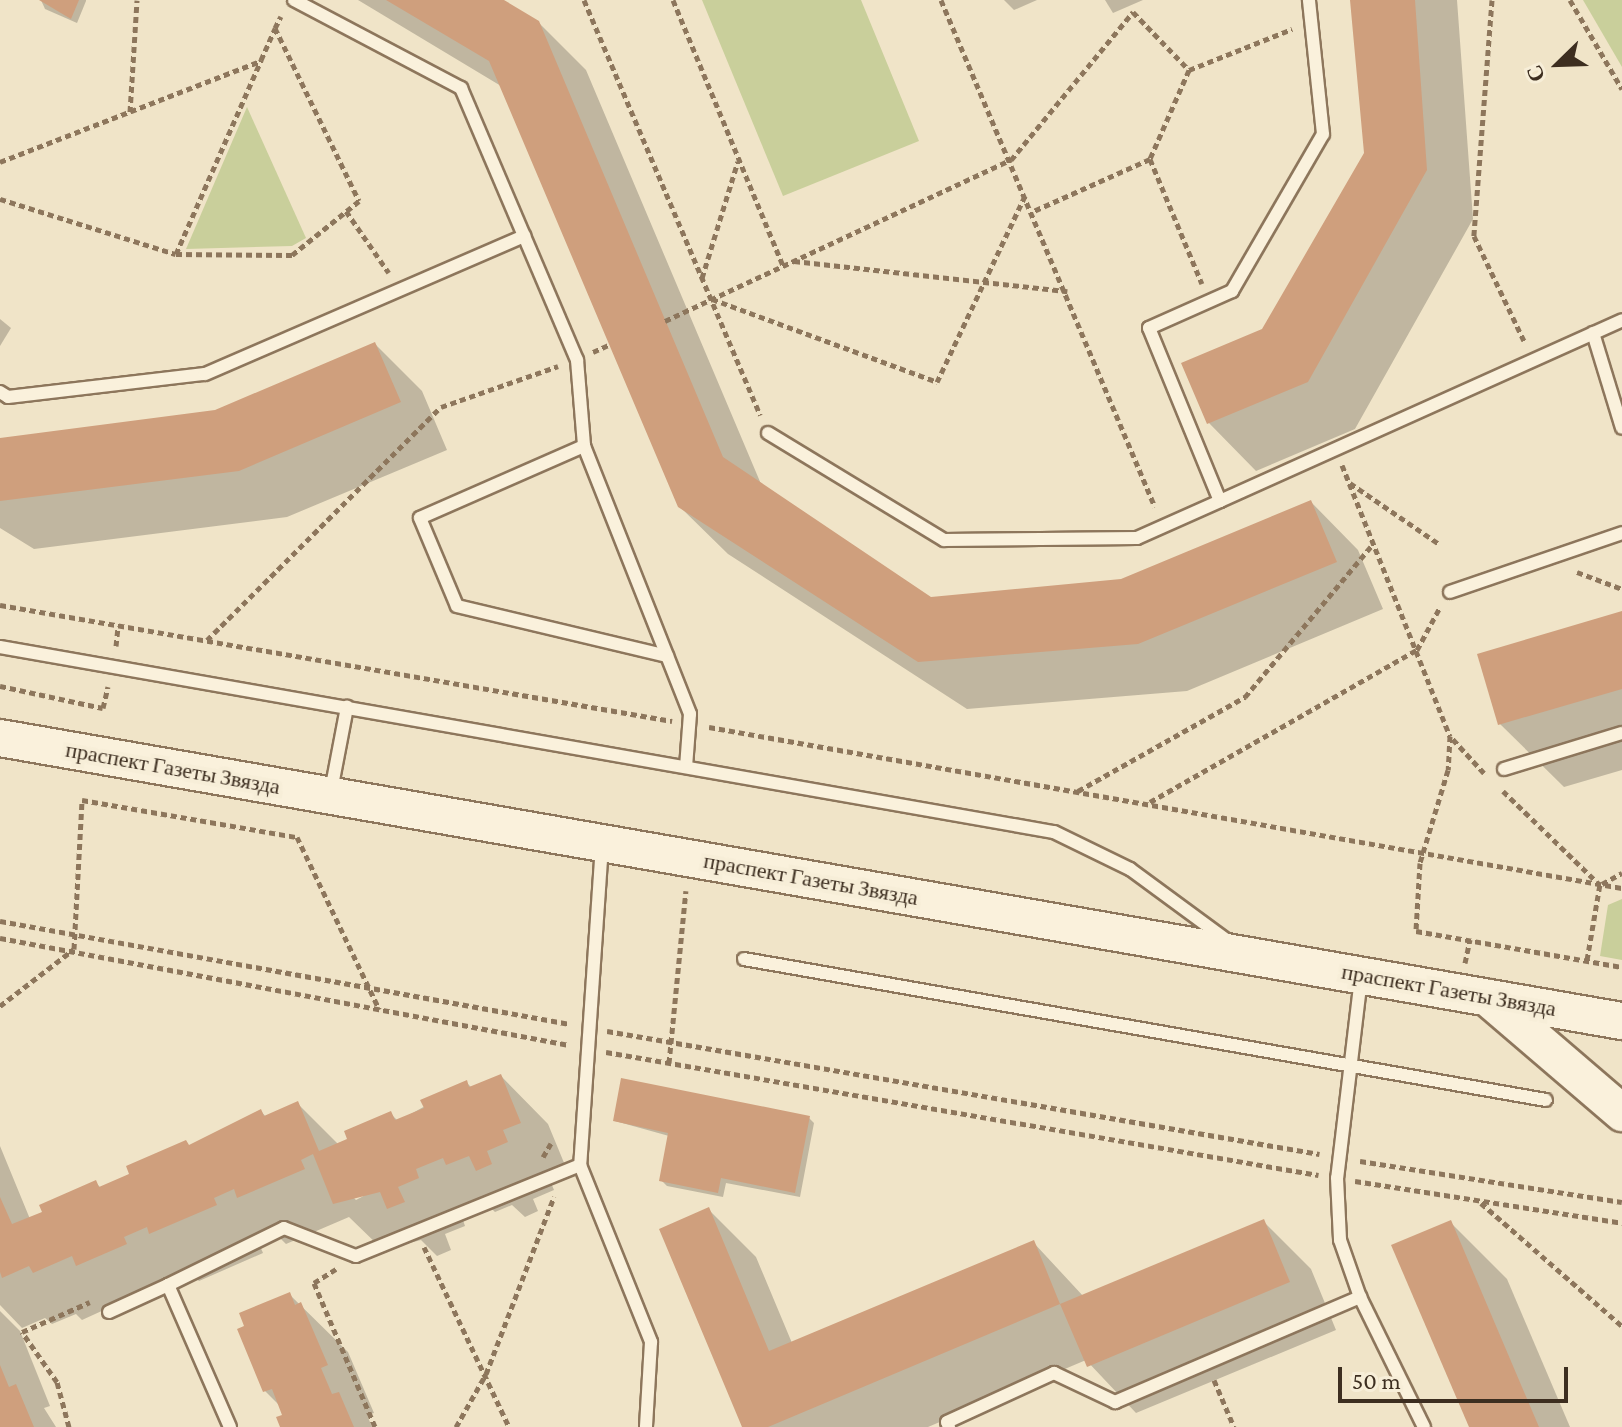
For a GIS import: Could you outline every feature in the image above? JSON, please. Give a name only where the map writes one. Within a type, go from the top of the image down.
[{"type":"main road","name":"праспект Газеты Звязда","points":[[0,738],[1622,1021]]},
{"type":"main road","points":[[1487,997],[1622,1113]]},
{"type":"lane","points":[[294,0],[461,88],[577,360],[584,446],[693,724],[686,767]]},
{"type":"lane","points":[[1220,501],[1149,328],[1232,291],[1323,134],[1309,0]]},
{"type":"lane","points":[[0,392],[8,397],[205,374],[524,236]]},
{"type":"lane","points":[[768,433],[944,540],[1137,538],[1622,320]]},
{"type":"lane","points":[[1593,333],[1622,428]]},
{"type":"lane","points":[[584,446],[420,518],[457,606],[667,656]]},
{"type":"lane","points":[[1450,592],[1622,533]]},
{"type":"lane","points":[[0,647],[1054,832],[1130,869],[1248,955]]},
{"type":"lane","points":[[330,795],[347,707]]},
{"type":"lane","points":[[1504,769],[1622,733]]},
{"type":"lane","points":[[602,842],[580,1165],[651,1342],[646,1427]]},
{"type":"lane","points":[[744,959],[1546,1100]]},
{"type":"lane","points":[[1361,975],[1337,1178],[1340,1240],[1360,1297],[1424,1427]]},
{"type":"lane","points":[[109,1312],[284,1228],[356,1256],[580,1165]]},
{"type":"lane","points":[[168,1285],[230,1427]]},
{"type":"lane","points":[[949,1427],[947,1422],[1054,1373],[1115,1402],[1360,1297]]},
{"type":"path","points":[[130,112],[137,0]]},
{"type":"path","points":[[584,0],[768,433]]},
{"type":"path","points":[[673,0],[783,265]]},
{"type":"path","points":[[941,0],[1034,211],[1163,526]]},
{"type":"path","points":[[1492,0],[1474,236],[1533,360]]},
{"type":"path","points":[[1570,0],[1622,89]]},
{"type":"path","points":[[665,321],[1011,160],[1133,12],[1189,70]]},
{"type":"path","points":[[1034,211],[1150,159],[1189,70],[1311,21]]},
{"type":"path","points":[[0,199],[176,254],[292,255],[359,201],[275,28],[176,254]]},
{"type":"path","points":[[0,162],[261,60]]},
{"type":"path","points":[[1150,159],[1209,301]]},
{"type":"path","points":[[702,278],[739,160]]},
{"type":"path","points":[[711,298],[937,382],[1026,194]]},
{"type":"path","points":[[346,211],[401,290]]},
{"type":"path","points":[[793,261],[1067,291]]},
{"type":"path","points":[[206,641],[441,407],[577,360],[609,345]]},
{"type":"path","points":[[1335,449],[1450,736],[1486,774]]},
{"type":"path","points":[[1348,482],[1439,544]]},
{"type":"path","points":[[1077,792],[1245,697],[1373,544]]},
{"type":"path","points":[[0,605],[1149,802],[1622,888]]},
{"type":"path","points":[[1149,802],[1417,650],[1439,609]]},
{"type":"path","points":[[0,686],[103,708]]},
{"type":"path","points":[[1450,736],[1448,770],[1423,852],[1416,931],[1622,967]]},
{"type":"path","points":[[1497,785],[1600,884]]},
{"type":"path","points":[[0,1006],[74,949],[82,800],[297,837],[380,1010]]},
{"type":"path","points":[[1600,884],[1622,873]]},
{"type":"path","points":[[1587,960],[1600,884]]},
{"type":"path","points":[[669,1063],[686,891]]},
{"type":"path","points":[[0,921],[590,1028],[1340,1158],[1622,1202]]},
{"type":"path","points":[[0,938],[74,949],[669,1063],[1337,1178],[1622,1223]]},
{"type":"path","points":[[456,1427],[486,1374],[564,1172]]},
{"type":"path","points":[[1480,1202],[1622,1326]]},
{"type":"path","points":[[417,1232],[509,1427]]},
{"type":"path","points":[[356,1256],[314,1283],[375,1427]]},
{"type":"path","points":[[1207,1364],[1234,1427]]},
{"type":"green space","points":[[702,0],[861,0],[919,141],[783,196]]},
{"type":"green space","points":[[1583,0],[1622,0],[1622,67]]},
{"type":"green space","points":[[247,107],[306,238],[292,246],[186,249]]},
{"type":"green space","points":[[1622,899],[1622,960],[1600,956],[1608,905]]},
{"type":"building","points":[[39,0],[79,0],[71,19]]},
{"type":"building","points":[[386,0],[504,0],[539,21],[723,457],[931,597],[1121,579],[1311,500],[1337,562],[1138,644],[918,662],[678,507],[489,61]]},
{"type":"building","points":[[1350,0],[1415,0],[1427,170],[1308,382],[1207,424],[1181,363],[1262,329],[1364,153]]},
{"type":"building","points":[[375,342],[401,402],[239,471],[0,501],[0,438],[215,410]]},
{"type":"building","points":[[1622,611],[1622,689],[1498,725],[1477,654]]},
{"type":"building","points":[[501,1074],[521,1123],[503,1130],[508,1142],[487,1151],[492,1164],[476,1171],[469,1156],[446,1165],[443,1158],[416,1169],[419,1178],[398,1187],[405,1202],[387,1209],[380,1192],[333,1204],[313,1154],[301,1160],[305,1169],[237,1198],[234,1189],[214,1198],[217,1205],[149,1234],[147,1227],[124,1237],[127,1244],[76,1266],[72,1256],[33,1273],[29,1266],[2,1278],[0,1197],[12,1224],[42,1212],[39,1205],[96,1180],[99,1187],[129,1174],[126,1166],[186,1140],[189,1145],[261,1109],[264,1116],[298,1101],[319,1151],[347,1139],[344,1131],[391,1111],[395,1120],[424,1108],[420,1100],[467,1080],[469,1087]]},
{"type":"building","points":[[621,1078],[810,1116],[795,1193],[721,1178],[718,1193],[659,1181],[668,1133],[613,1121]]},
{"type":"building","points":[[709,1207],[769,1351],[1034,1240],[1060,1304],[768,1427],[742,1427],[659,1229]]},
{"type":"building","points":[[1264,1219],[1290,1282],[1087,1367],[1060,1304]]},
{"type":"building","points":[[1451,1220],[1539,1427],[1469,1427],[1391,1245]]},
{"type":"building","points":[[290,1292],[295,1305],[301,1302],[328,1365],[321,1368],[332,1394],[339,1392],[354,1427],[280,1427],[276,1417],[282,1415],[272,1389],[263,1392],[237,1329],[244,1326],[239,1313]]},
{"type":"building","points":[[0,1365],[9,1387],[16,1384],[34,1427],[0,1427]]}]
